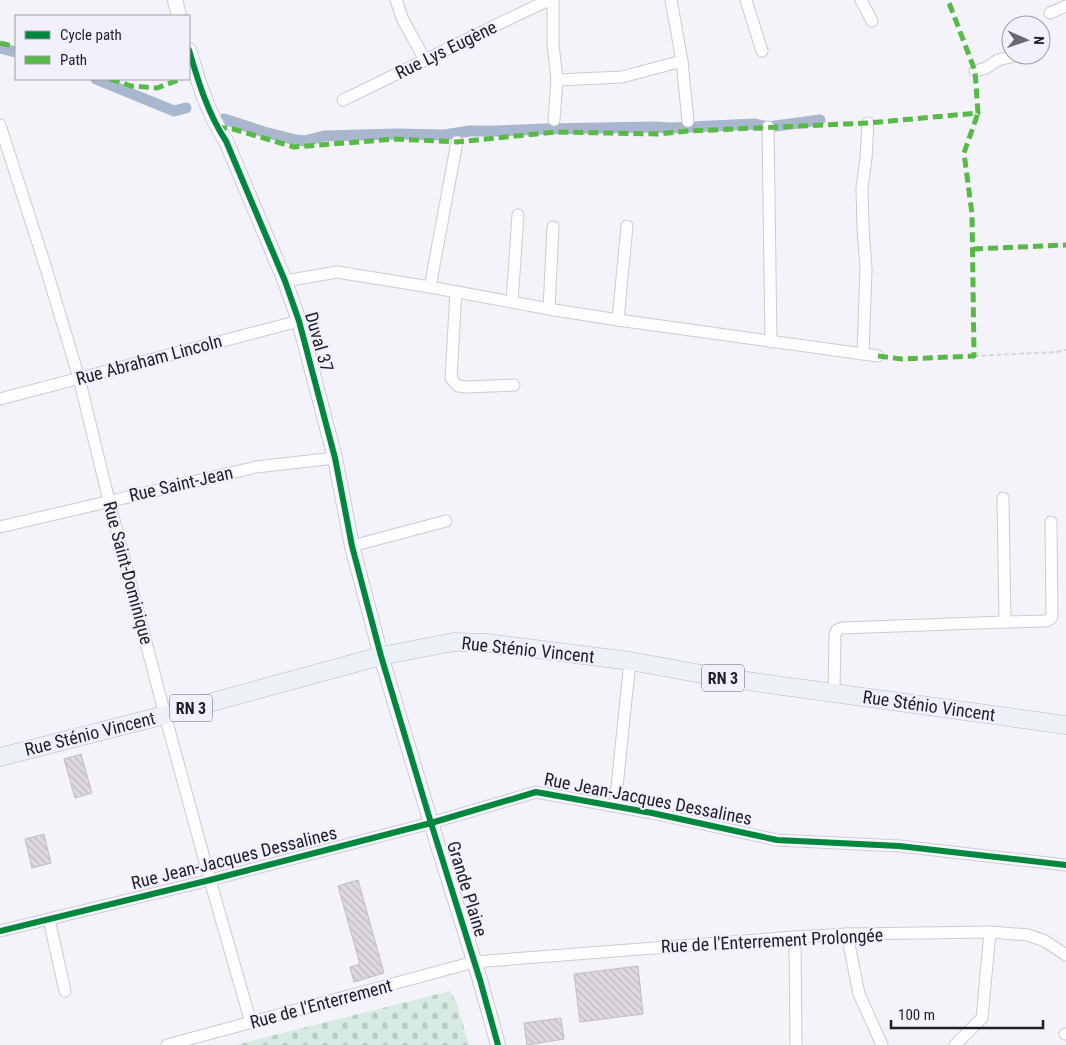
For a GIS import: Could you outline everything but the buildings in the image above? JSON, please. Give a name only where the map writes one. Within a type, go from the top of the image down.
[{"type":"main road","name":"Rue Sténio Vincent","points":[[0,757],[165,715],[381,656],[454,642],[488,643],[630,662],[718,677],[1066,725]]},
{"type":"street","points":[[175,0],[179,15]]},
{"type":"street","points":[[396,0],[403,20],[425,60]]},
{"type":"street","points":[[551,0],[557,80],[554,120]]},
{"type":"street","name":"Rue Lys Eugène","points":[[343,100],[551,0]]},
{"type":"street","points":[[671,0],[682,61],[688,121]]},
{"type":"street","points":[[746,0],[762,50]]},
{"type":"street","points":[[861,0],[872,21]]},
{"type":"street","points":[[1050,13],[1066,6]]},
{"type":"street","name":"Duval 37","points":[[190,54],[195,73],[217,127],[226,141],[285,281],[299,321],[335,458],[352,546],[381,656]]},
{"type":"street","points":[[975,72],[1001,59]]},
{"type":"street","points":[[557,80],[622,76],[682,61]]},
{"type":"street","points":[[863,354],[866,269],[862,188],[868,122]]},
{"type":"street","name":"Rue Saint-Dominique","points":[[0,125],[46,265],[79,378],[165,715],[251,1023]]},
{"type":"street","points":[[768,127],[771,342]]},
{"type":"street","points":[[430,287],[457,142]]},
{"type":"street","points":[[512,302],[518,215]]},
{"type":"street","points":[[618,320],[627,226]]},
{"type":"street","points":[[549,309],[553,227]]},
{"type":"street","points":[[285,281],[337,272],[618,320],[878,356]]},
{"type":"street","points":[[456,292],[451,378],[458,386],[514,385]]},
{"type":"street","name":"Rue Abraham Lincoln","points":[[0,399],[299,321]]},
{"type":"street","name":"Rue Saint-Jean","points":[[0,527],[256,467],[335,458]]},
{"type":"street","points":[[1003,498],[1005,622]]},
{"type":"street","points":[[352,546],[446,521]]},
{"type":"street","points":[[834,693],[834,635],[837,630],[842,628],[1049,620],[1052,617],[1050,522]]},
{"type":"street","name":"Grande Plaine","points":[[381,656],[498,1045]]},
{"type":"street","points":[[615,806],[630,662]]},
{"type":"street","name":"Rue Jean-Jacques Dessalines","points":[[0,931],[210,880],[431,823],[536,792],[652,813],[777,840],[899,846],[1066,865]]},
{"type":"street","points":[[49,919],[65,991]]},
{"type":"street","points":[[954,1045],[982,1018],[990,932]]},
{"type":"street","name":"Rue de l'Enterrement Prolongée","points":[[474,962],[795,937],[847,934],[990,932],[1028,935],[1045,941],[1066,955]]},
{"type":"street","points":[[847,934],[858,994],[882,1045]]},
{"type":"street","points":[[795,937],[796,1045]]},
{"type":"street","name":"Rue de l'Enterrement","points":[[167,1045],[474,962]]},
{"type":"path","points":[[974,356],[1066,350]]},
{"type":"green space","points":[[450,991],[456,1001],[469,1045],[235,1045]]},
{"type":"waterway","points":[[0,48],[15,52]]},
{"type":"waterway","points":[[98,80],[174,111],[186,108]]},
{"type":"waterway","points":[[224,119],[264,132],[305,141],[324,136],[444,135],[470,131],[670,128],[754,124],[768,127],[820,120]]},
{"type":"marked path","points":[[217,127],[233,129],[294,147],[396,139],[457,142],[556,132],[658,134],[868,123],[978,113],[975,71],[948,0]]},
{"type":"marked path","points":[[0,43],[15,47]]},
{"type":"marked path","points":[[113,80],[131,86],[157,88],[178,80]]},
{"type":"marked path","points":[[878,356],[902,359],[974,356],[972,214],[964,153],[978,113]]},
{"type":"marked path","points":[[973,249],[1066,245]]},
{"type":"cycle path","points":[[190,53],[209,109],[226,141],[285,281],[299,321],[335,458],[352,546],[381,656],[498,1045]]},
{"type":"cycle path","points":[[0,931],[210,880],[431,823],[536,792],[652,813],[777,840],[899,846],[1066,865]]}]
